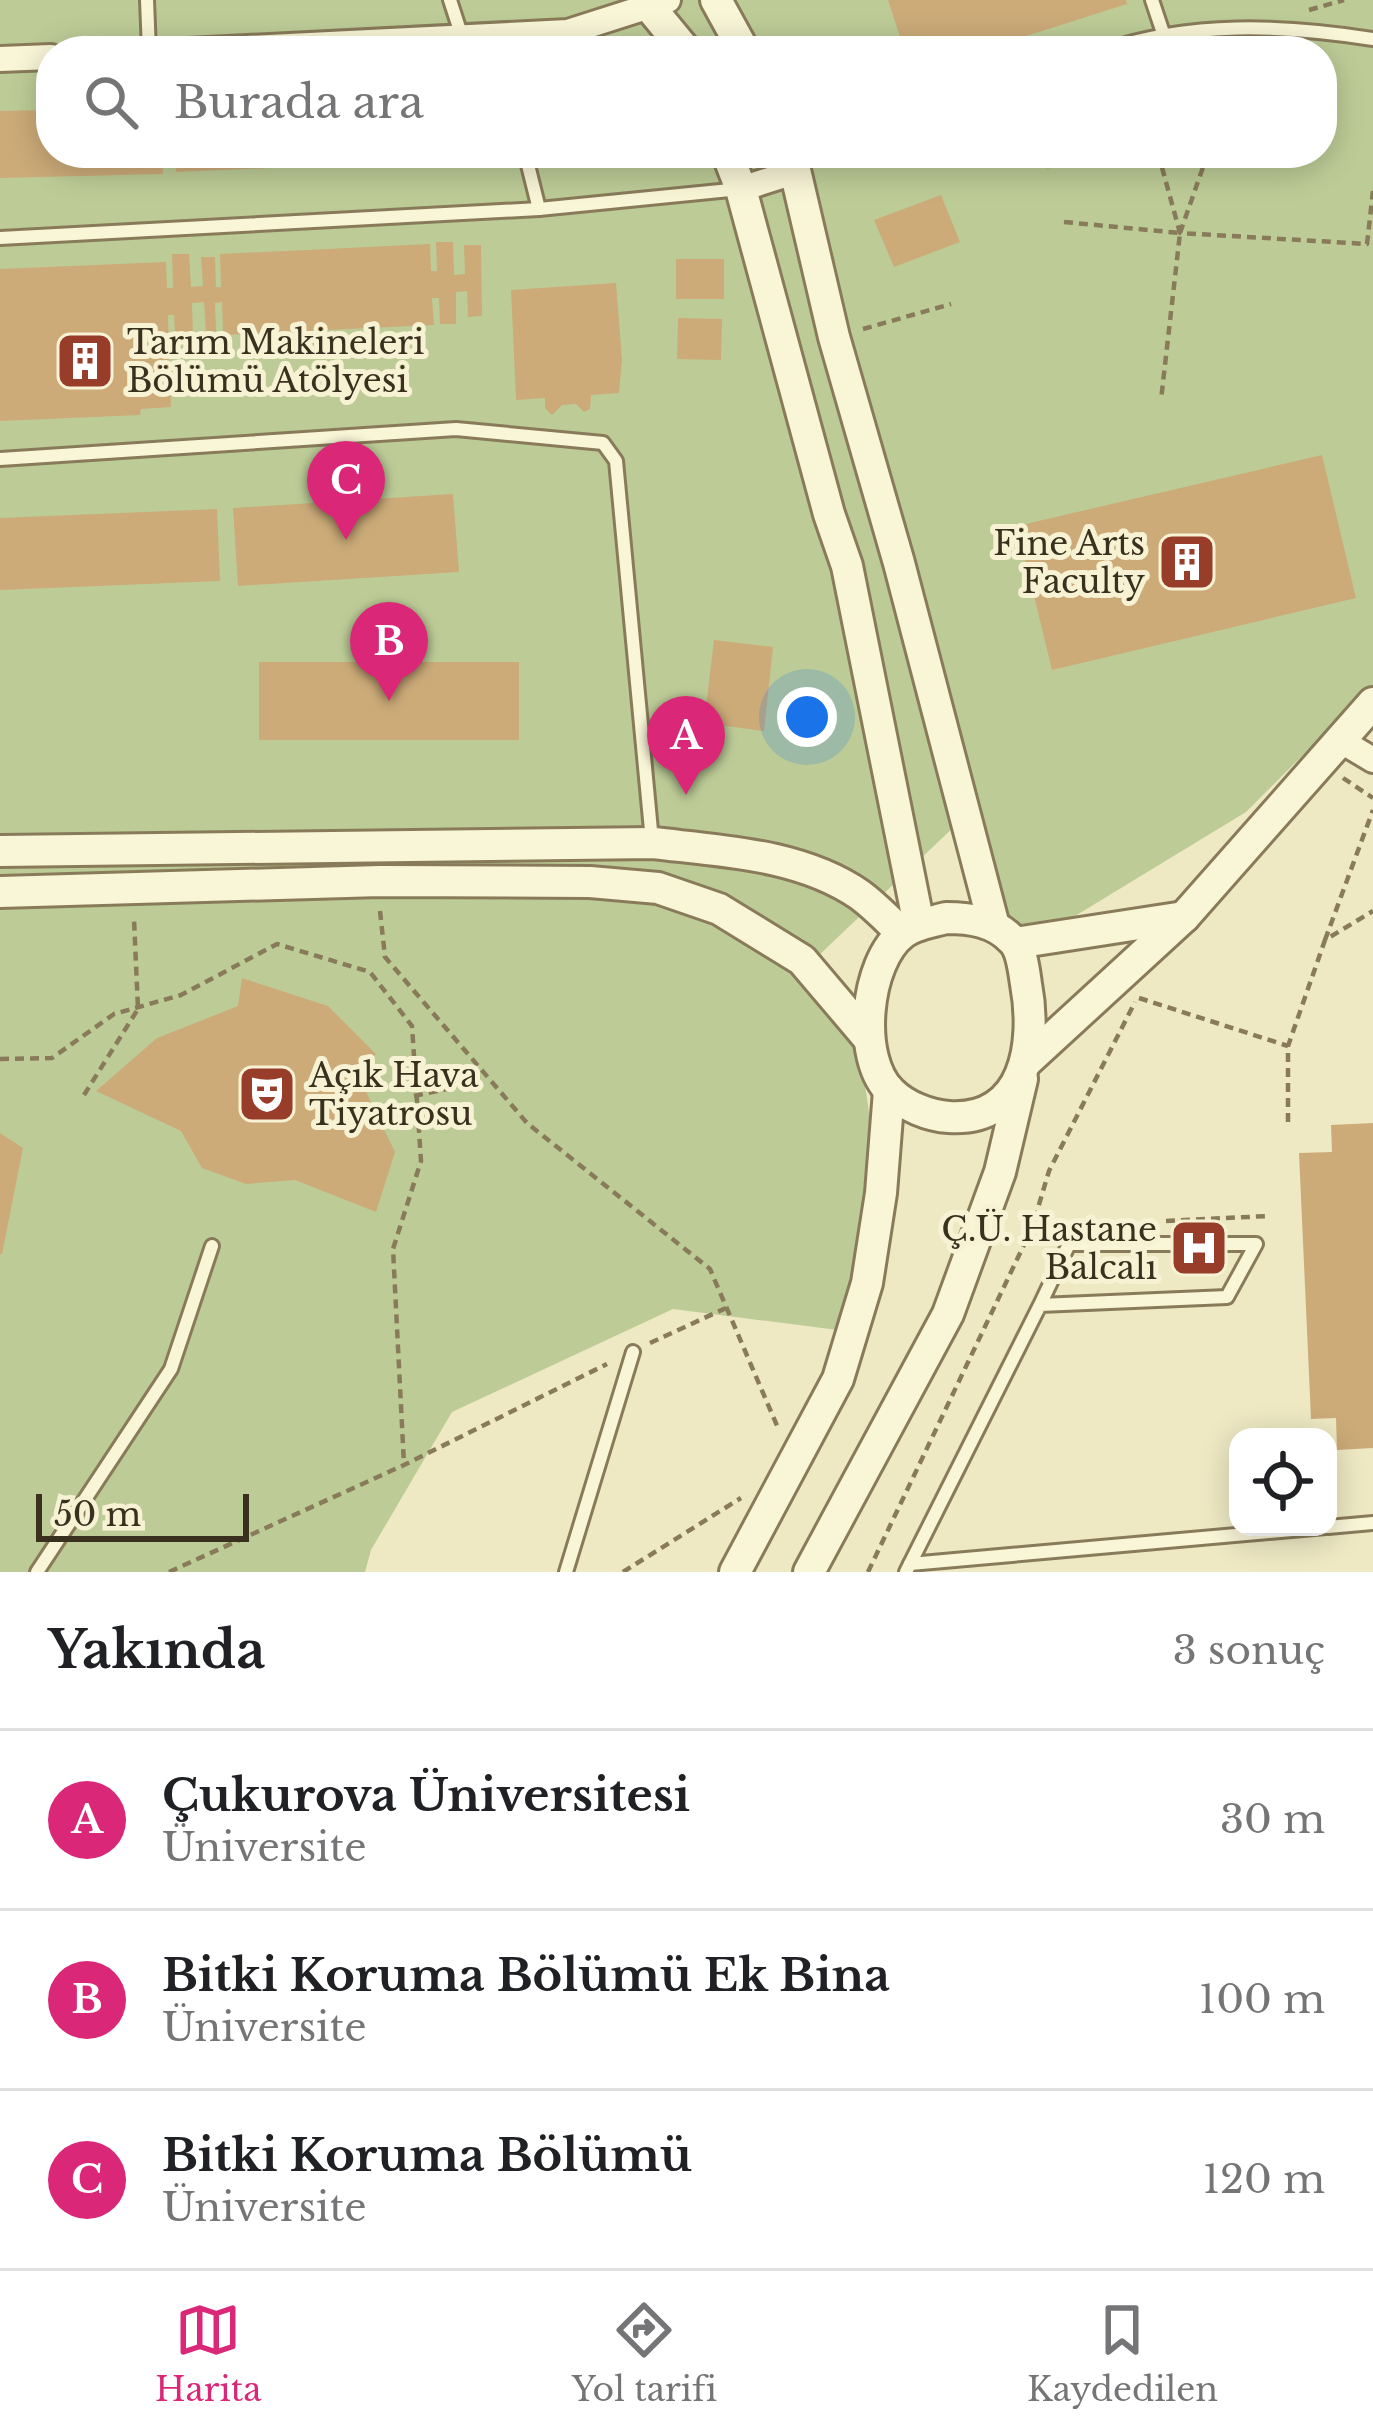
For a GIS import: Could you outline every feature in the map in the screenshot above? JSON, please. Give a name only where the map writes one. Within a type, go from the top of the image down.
[{"type":"street","points":[[716,0],[736,36]]},
{"type":"street","points":[[545,36],[654,3],[676,36]]},
{"type":"street","points":[[0,59],[36,58]]},
{"type":"street","points":[[733,168],[847,566],[911,929]]},
{"type":"street","points":[[741,189],[781,168]]},
{"type":"street","points":[[800,168],[834,337],[1005,934],[1028,996],[1024,1069],[1000,1172],[948,1314],[809,1572]]},
{"type":"street","points":[[1184,917],[1005,934],[969,918],[946,918],[911,929],[881,958],[869,1039],[875,1069],[889,1091],[913,1108],[946,1117],[970,1116],[999,1103],[1024,1069],[1184,917],[1373,703]]},
{"type":"street","points":[[1338,739],[1373,760]]},
{"type":"street","points":[[0,851],[652,843],[743,853],[812,871],[911,929]]},
{"type":"street","points":[[0,892],[380,881],[590,882],[658,889],[719,909],[802,960],[869,1039]]},
{"type":"street","points":[[734,1572],[838,1379],[867,1283],[881,1193],[889,1091]]},
{"type":"lane","points":[[147,0],[148,36]]},
{"type":"lane","points":[[450,0],[461,36]]},
{"type":"lane","points":[[1152,0],[1163,33]]},
{"type":"lane","points":[[1153,36],[1251,28],[1373,40]]},
{"type":"lane","points":[[529,168],[539,209]]},
{"type":"lane","points":[[0,238],[539,209],[741,189]]},
{"type":"lane","points":[[0,459],[456,428],[603,443],[616,461],[652,843]]},
{"type":"lane","points":[[908,1568],[1069,1244],[1256,1244],[1227,1297],[1040,1305]]},
{"type":"lane","points":[[38,1572],[171,1369],[212,1246]]},
{"type":"lane","points":[[566,1572],[632,1352]]},
{"type":"lane","points":[[1337,1526],[1373,1523]]},
{"type":"lane","points":[[908,1568],[1235,1536]]},
{"type":"path","points":[[1162,168],[1180,233]]},
{"type":"path","points":[[1161,400],[1180,233],[1203,168]]},
{"type":"path","points":[[1064,222],[1367,244],[1373,191]]},
{"type":"path","points":[[834,337],[951,304]]},
{"type":"path","points":[[1337,775],[1373,798]]},
{"type":"path","points":[[1288,1123],[1288,1046],[1373,810]]},
{"type":"path","points":[[380,881],[385,958],[527,1124],[710,1269],[794,1465],[623,1572]]},
{"type":"path","points":[[84,1095],[139,1010],[132,886]]},
{"type":"path","points":[[1325,940],[1373,911]]},
{"type":"path","points":[[0,1059],[52,1058],[114,1014],[181,995],[277,944],[370,972],[412,1026],[422,1161],[393,1249],[404,1465]]},
{"type":"path","points":[[868,1572],[1032,1228],[1048,1171],[1138,997],[1288,1046]]},
{"type":"path","points":[[414,1096],[452,1088],[484,1074]]},
{"type":"path","points":[[169,1572],[404,1465],[727,1308]]},
{"type":"green space","points":[[0,0],[1373,0],[1373,685],[1246,812],[1057,927],[1016,943],[977,805],[796,977],[860,1051],[876,1160],[853,1332],[673,1309],[452,1412],[371,1550],[365,1572],[0,1572]]},
{"type":"building","points":[[888,0],[1126,0],[1127,4],[1026,36],[900,36]]},
{"type":"building","points":[[36,110],[36,168],[163,168],[163,174],[0,178],[0,111]]},
{"type":"building","points":[[176,168],[269,168],[176,172]]},
{"type":"building","points":[[941,195],[960,242],[894,267],[874,220]]},
{"type":"building","points":[[436,242],[453,242],[454,275],[465,274],[464,245],[481,245],[482,316],[468,317],[467,291],[456,292],[456,324],[440,324],[439,298],[432,298],[434,325],[223,335],[222,302],[215,303],[216,331],[206,332],[204,302],[192,303],[193,336],[175,337],[174,315],[168,315],[171,407],[141,409],[140,415],[0,421],[0,269],[166,262],[167,288],[173,288],[172,254],[189,254],[191,287],[203,286],[201,257],[215,257],[216,287],[221,287],[220,254],[430,244],[431,271],[437,271]]},
{"type":"building","points":[[676,259],[724,259],[724,299],[676,299]]},
{"type":"building","points":[[616,283],[622,360],[619,393],[591,395],[590,409],[584,412],[576,404],[562,405],[552,415],[545,408],[545,398],[516,400],[511,290]]},
{"type":"building","points":[[678,318],[722,319],[721,360],[677,359]]},
{"type":"building","name":"Fine Arts Faculty","points":[[1322,455],[1356,598],[1052,670],[1017,526]]},
{"type":"building","points":[[453,494],[459,572],[238,586],[233,508]]},
{"type":"building","points":[[217,509],[220,581],[0,590],[0,518]]},
{"type":"building","points":[[714,640],[773,647],[764,731],[704,723]]},
{"type":"building","points":[[259,662],[519,662],[519,740],[259,740]]},
{"type":"building","points":[[242,978],[328,1006],[376,1054],[356,1071],[395,1152],[376,1212],[295,1180],[246,1184],[202,1168],[181,1131],[96,1091],[157,1038],[238,1006]]},
{"type":"building","points":[[1373,1123],[1373,1448],[1337,1450],[1336,1418],[1311,1419],[1299,1153],[1332,1152],[1331,1125]]},
{"type":"building","points":[[0,1133],[23,1148],[2,1254],[0,1254]]},
{"type":"place","name":"Tarım Makineleri Bölümü Atölyesi","points":[[85,361]]},
{"type":"place","name":"Bitki Koruma Bölümü","points":[[346,540]]},
{"type":"place","name":"Fine Arts Faculty","points":[[1187,562]]},
{"type":"place","name":"Bitki Koruma Bölümü Ek Bina","points":[[389,701]]},
{"type":"place","name":"Çukurova Üniversitesi","points":[[686,795]]},
{"type":"place","name":"Açık Hava Tiyatrosu","points":[[267,1094]]},
{"type":"place","name":"Ç.Ü. Hastane Balcalı","points":[[1199,1248]]}]
